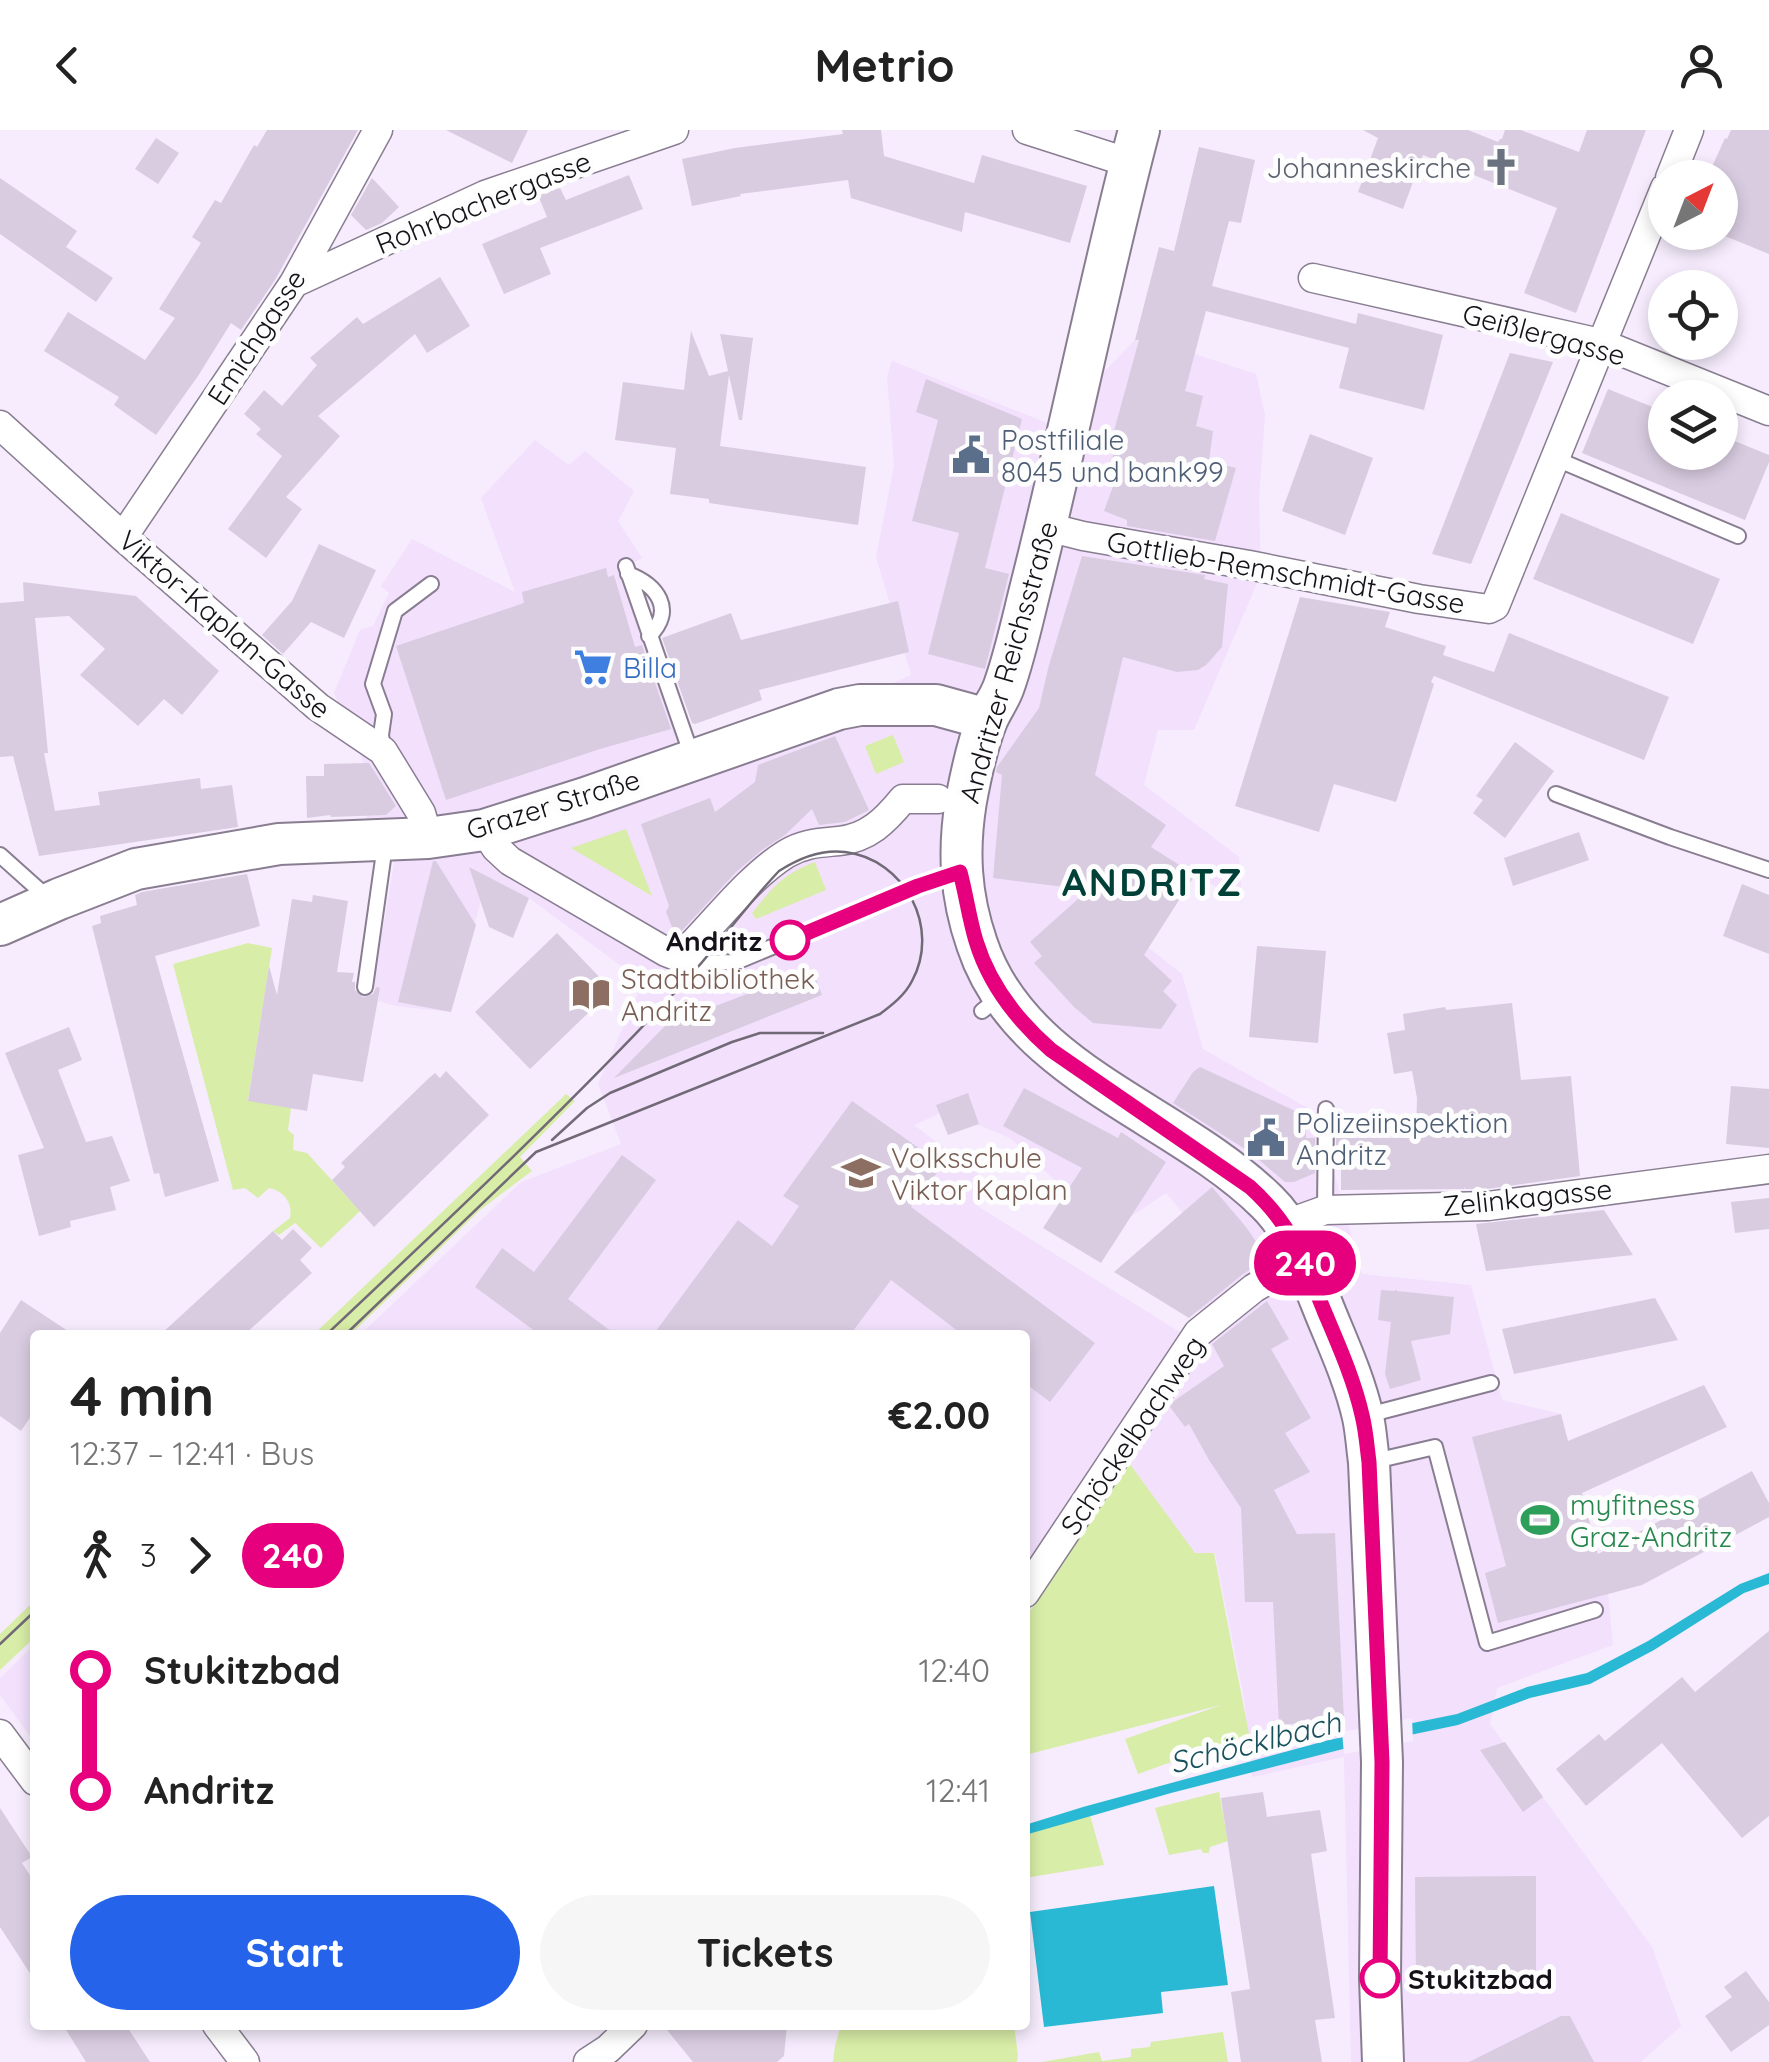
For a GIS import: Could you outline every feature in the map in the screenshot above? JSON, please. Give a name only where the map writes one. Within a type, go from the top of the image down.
[{"type":"street","name":"Emichgasse","points":[[123,537],[294,282],[378,130]]},
{"type":"street","name":"Rohrbachergasse","points":[[294,282],[485,195],[674,130]]},
{"type":"street","points":[[1026,130],[1134,147]]},
{"type":"street","points":[[1678,160],[1690,130]]},
{"type":"street","name":"Andritzer Reichsstraße","points":[[1134,147],[1047,527],[1011,666],[988,718],[966,801],[960,872],[976,942],[989,973],[992,1003],[1051,1050],[1222,1166],[1270,1204],[1295,1242],[1344,1357],[1363,1416],[1369,1462],[1382,1762],[1380,1978],[1384,2062]]},
{"type":"street","name":"Gottlieb-Remschmidt-Gasse","points":[[1047,527],[1419,599],[1490,608],[1648,229]]},
{"type":"street","name":"Geißlergasse","points":[[1313,278],[1600,344],[1769,411]]},
{"type":"street","name":"Viktor-Kaplan-Gasse","points":[[0,424],[318,707],[383,750],[421,813],[428,838]]},
{"type":"street","name":"Grazer Straße","points":[[0,925],[136,868],[279,844],[428,838],[484,830],[860,704],[936,705],[988,718]]},
{"type":"street","points":[[484,830],[510,861],[666,952],[692,955],[754,881],[784,855],[804,845],[844,841],[871,832],[903,800],[938,798]]},
{"type":"street","name":"Zelinkagasse","points":[[1295,1242],[1325,1210],[1488,1206],[1769,1170]]},
{"type":"street","name":"Schöckelbachweg","points":[[1030,1585],[1198,1333],[1254,1288],[1295,1242]]},
{"type":"street","points":[[0,1734],[30,1774]]},
{"type":"street","points":[[222,2030],[244,2062]]},
{"type":"street","points":[[588,2062],[628,2030]]},
{"type":"lane","points":[[1554,457],[1738,536]]},
{"type":"lane","points":[[649,636],[658,627],[660,597],[648,581],[627,570],[649,636],[693,760]]},
{"type":"lane","points":[[383,750],[384,714],[373,684],[395,611],[432,584]]},
{"type":"lane","points":[[1556,794],[1769,870]]},
{"type":"lane","points":[[364,986],[386,840]]},
{"type":"lane","points":[[0,855],[52,902]]},
{"type":"lane","points":[[692,955],[708,964],[736,962],[960,872]]},
{"type":"lane","points":[[1325,1210],[1326,1108]]},
{"type":"lane","points":[[1363,1416],[1492,1384]]},
{"type":"lane","points":[[1369,1462],[1434,1446],[1487,1643],[1595,1610]]},
{"type":"shaded area","points":[[1135,340],[1256,374],[1265,415],[1259,498],[1261,574],[1194,730],[1158,730],[1144,785],[1239,857],[1242,901],[1195,875],[1112,919],[1182,974],[1203,1049],[1318,1114],[1362,1274],[1471,1285],[1502,1400],[1561,1414],[1608,1594],[1613,1645],[1497,1688],[1490,1724],[1652,1947],[1681,2026],[1641,2062],[1351,2062],[1344,1757],[1252,1777],[1244,1698],[1215,1553],[1195,1554],[1127,1460],[1196,1328],[1212,1248],[1166,1193],[1118,1225],[1084,1208],[1010,1138],[945,1111],[914,1125],[979,1175],[974,1204],[1180,1332],[1030,1568],[1030,1330],[365,1330],[521,1182],[621,1144],[598,1084],[643,982],[529,898],[487,878],[451,1012],[378,1001],[380,989],[373,986],[394,864],[366,816],[364,763],[334,693],[360,630],[373,626],[389,593],[381,586],[412,539],[515,592],[481,498],[535,440],[569,465],[585,451],[634,491],[618,521],[642,558],[627,566],[684,733],[673,775],[911,675],[876,557],[894,466],[887,377],[892,361],[1052,425]]},
{"type":"shaded area","points":[[30,1649],[30,1736],[0,1695],[0,1678]]},
{"type":"green space","points":[[893,735],[904,762],[876,774],[865,746]]},
{"type":"green space","points":[[626,829],[652,896],[571,848]]},
{"type":"green space","points":[[815,862],[826,890],[756,919],[752,913],[773,888]]},
{"type":"green space","points":[[248,943],[272,948],[248,1100],[291,1108],[288,1130],[294,1135],[293,1150],[307,1153],[360,1211],[321,1248],[295,1223],[279,1235],[273,1231],[291,1213],[289,1203],[279,1192],[269,1188],[258,1198],[245,1188],[233,1190],[173,964]]},
{"type":"green space","points":[[566,1094],[575,1101],[520,1157],[532,1171],[480,1210],[355,1330],[318,1330]]},
{"type":"green space","points":[[1127,1460],[1195,1553],[1214,1553],[1249,1734],[1138,1774],[1125,1739],[1221,1705],[1030,1754],[1030,1611]]},
{"type":"green space","points":[[30,1605],[30,1642],[0,1670],[0,1634]]},
{"type":"green space","points":[[1219,1792],[1228,1841],[1210,1847],[1209,1853],[1201,1849],[1169,1855],[1155,1808]]},
{"type":"green space","points":[[1090,1815],[1104,1865],[1030,1877],[1030,1833]]},
{"type":"green space","points":[[840,2030],[1015,2030],[1018,2055],[1017,2062],[833,2062]]},
{"type":"green space","points":[[1223,2032],[1228,2062],[1042,2062],[1099,2052],[1102,2061],[1131,2057],[1131,2049],[1150,2047],[1151,2042]]},
{"type":"water","name":"Schöcklbach","points":[[1769,1573],[1769,1584],[1744,1593],[1654,1650],[1590,1684],[1530,1698],[1458,1725],[1343,1749],[1030,1834],[1030,1823],[1083,1807],[1329,1740],[1457,1714],[1527,1687],[1587,1673],[1648,1641],[1740,1584]]},
{"type":"water","points":[[1214,1886],[1228,1985],[1161,1992],[1163,2013],[1044,2027],[1030,1912]]},
{"type":"pier","points":[[1412,1718],[1413,1741],[1344,1754],[1342,1732]]},
{"type":"building","points":[[267,130],[358,130],[275,280],[241,330],[231,323],[156,435],[114,405],[119,397],[44,351],[68,312],[145,360],[175,318],[159,309],[201,243],[192,237],[215,200],[221,203],[254,145],[257,147]]},
{"type":"building","points":[[446,130],[528,130],[512,163]]},
{"type":"building","points":[[842,130],[881,130],[884,156],[974,183],[982,155],[1087,186],[1070,243],[965,212],[962,232],[851,198],[848,180],[740,194],[692,206],[682,159],[843,134]]},
{"type":"building","points":[[1363,130],[1468,130],[1498,142],[1505,130],[1521,130],[1579,152],[1587,130],[1646,130],[1576,313],[1524,293],[1557,208],[1423,155],[1403,209],[1358,192],[1378,138]]},
{"type":"building","points":[[1731,130],[1769,130],[1769,254],[1738,241],[1738,160],[1715,160]]},
{"type":"building","points":[[156,138],[179,153],[158,184],[135,169]]},
{"type":"building","points":[[1199,147],[1255,160],[1241,223],[1229,221],[1212,286],[1356,324],[1358,313],[1443,335],[1424,410],[1339,388],[1349,348],[1206,311],[1185,391],[1203,396],[1196,426],[1213,431],[1209,461],[1236,468],[1215,541],[1127,526],[1127,520],[1104,511],[1114,484],[1104,478],[1115,450],[1109,449],[1159,247],[1174,251]]},
{"type":"building","points":[[629,175],[643,209],[540,248],[551,274],[504,294],[482,244],[547,217],[538,195],[560,188],[566,200]]},
{"type":"building","points":[[0,178],[77,231],[66,247],[113,278],[96,302],[0,234]]},
{"type":"building","points":[[372,178],[399,207],[382,223],[366,230],[351,215]]},
{"type":"building","points":[[440,277],[470,326],[427,353],[415,334],[318,416],[340,436],[286,497],[302,509],[266,558],[228,529],[282,456],[256,434],[261,429],[244,414],[264,390],[282,406],[317,365],[310,358],[357,317],[363,324]]},
{"type":"building","points":[[691,331],[709,376],[728,371],[720,334],[753,338],[742,420],[729,375],[720,446],[866,467],[858,525],[670,494],[676,448],[615,440],[623,382],[684,390]]},
{"type":"building","points":[[1510,353],[1553,362],[1471,564],[1432,554]]},
{"type":"building","name":"Postfiliale 8045 und bank99","points":[[926,379],[1022,419],[985,568],[1009,574],[985,669],[928,654],[959,533],[912,521],[938,420],[916,412]]},
{"type":"building","points":[[1608,389],[1648,405],[1648,470],[1738,470],[1738,442],[1769,455],[1769,462],[1745,520],[1582,453]]},
{"type":"building","points":[[1310,434],[1373,458],[1345,535],[1282,511]]},
{"type":"building","points":[[1561,513],[1720,579],[1693,644],[1533,579]]},
{"type":"building","points":[[319,544],[376,570],[344,638],[311,622],[283,654],[262,635],[292,601]]},
{"type":"building","points":[[1082,556],[1205,575],[1204,579],[1228,584],[1222,647],[1206,665],[1177,672],[1123,657],[1095,775],[1166,825],[1151,847],[1195,875],[1144,955],[1172,981],[1163,991],[1177,1005],[1161,1029],[1093,1023],[1034,963],[1042,956],[1030,942],[1088,890],[993,878],[1002,775],[996,772],[997,767],[1039,708]]},
{"type":"building","points":[[606,568],[608,577],[614,575],[635,647],[642,645],[671,729],[446,800],[396,646],[524,603],[522,592]]},
{"type":"building","points":[[23,582],[136,596],[219,671],[182,715],[164,699],[138,726],[80,675],[105,649],[69,616],[35,618],[48,753],[44,753],[55,811],[100,805],[98,792],[200,778],[201,789],[232,785],[238,827],[39,856],[13,756],[0,757],[0,603],[24,601]]},
{"type":"building","points":[[1300,597],[1390,612],[1385,627],[1446,646],[1443,655],[1494,672],[1509,633],[1669,697],[1644,760],[1434,676],[1396,802],[1334,784],[1319,832],[1235,806]]},
{"type":"building","points":[[898,601],[909,652],[759,690],[762,700],[692,723],[662,638],[731,613],[741,640]]},
{"type":"building","points":[[835,736],[869,810],[845,822],[819,825],[812,809],[736,872],[676,937],[641,824],[710,798],[715,812],[755,782],[758,765]]},
{"type":"building","points":[[1515,742],[1554,771],[1505,838],[1473,813],[1483,800],[1476,796]]},
{"type":"building","points":[[369,763],[396,806],[386,815],[307,818],[306,776],[324,776],[324,764]]},
{"type":"building","points":[[1579,832],[1589,860],[1513,886],[1504,858]]},
{"type":"building","points":[[433,861],[476,925],[451,1012],[398,1002]]},
{"type":"building","points":[[469,867],[529,898],[513,938],[489,927]]},
{"type":"building","points":[[247,874],[260,926],[155,956],[219,1181],[165,1197],[159,1173],[154,1174],[92,926],[101,923],[100,916],[137,905],[135,895],[142,892]]},
{"type":"building","points":[[1742,884],[1769,895],[1769,954],[1723,936]]},
{"type":"building","points":[[313,895],[348,901],[337,972],[354,973],[355,990],[363,997],[380,988],[363,1082],[313,1074],[307,1111],[248,1101],[269,966],[277,995],[292,899],[312,902]]},
{"type":"building","points":[[557,933],[612,990],[530,1069],[475,1012]]},
{"type":"building","points":[[1257,946],[1326,951],[1318,1043],[1249,1037]]},
{"type":"building","points":[[812,969],[822,995],[614,1078],[666,1025]]},
{"type":"building","points":[[1512,1003],[1521,1080],[1571,1076],[1580,1176],[1487,1189],[1341,1190],[1336,1138],[1416,1138],[1417,1098],[1412,1071],[1394,1074],[1387,1033],[1405,1030],[1403,1014]]},
{"type":"building","points":[[69,1027],[82,1060],[58,1070],[86,1142],[112,1136],[130,1181],[110,1187],[116,1210],[70,1221],[71,1227],[39,1236],[18,1155],[44,1148],[5,1053]]},
{"type":"building","points":[[1200,1067],[1306,1116],[1306,1138],[1315,1138],[1315,1173],[1285,1182],[1251,1153],[1173,1103]]},
{"type":"building","points":[[446,1071],[489,1115],[374,1227],[332,1180],[345,1167],[341,1163],[428,1079],[435,1073],[440,1078]]},
{"type":"building","points":[[1731,1086],[1769,1089],[1769,1148],[1726,1144]]},
{"type":"building","points":[[1024,1088],[1118,1138],[1121,1132],[1166,1162],[1101,1263],[1043,1228],[1082,1168],[1003,1126]]},
{"type":"building","points":[[968,1093],[979,1124],[948,1135],[936,1105]]},
{"type":"building","points":[[852,1101],[943,1165],[911,1207],[1095,1343],[1050,1402],[1030,1387],[1030,1330],[956,1330],[891,1280],[854,1330],[657,1330],[738,1220],[772,1246],[799,1206],[783,1196]]},
{"type":"building","points":[[622,1155],[656,1180],[568,1299],[609,1330],[533,1330],[475,1287],[502,1248],[534,1272]]},
{"type":"building","points":[[1212,1187],[1268,1259],[1189,1318],[1114,1272]]},
{"type":"building","points":[[1769,1198],[1769,1229],[1735,1233],[1731,1202]]},
{"type":"building","points":[[1604,1210],[1633,1255],[1486,1271],[1476,1224]]},
{"type":"building","points":[[293,1229],[312,1248],[300,1260],[312,1273],[249,1330],[165,1330],[273,1231],[282,1240]]},
{"type":"building","points":[[1381,1290],[1454,1297],[1450,1334],[1411,1341],[1421,1380],[1390,1389],[1385,1374],[1391,1322],[1378,1320]]},
{"type":"building","points":[[1655,1298],[1678,1340],[1514,1374],[1502,1329]]},
{"type":"building","points":[[21,1300],[66,1330],[30,1330],[30,1418],[21,1431],[0,1416],[0,1333]]},
{"type":"building","points":[[1267,1301],[1289,1339],[1271,1349],[1311,1418],[1285,1433],[1310,1472],[1274,1490],[1297,1534],[1335,1533],[1344,1720],[1279,1725],[1273,1602],[1245,1602],[1241,1508],[1189,1424],[1185,1427],[1170,1407],[1224,1366],[1212,1344]]},
{"type":"building","points":[[1704,1385],[1727,1427],[1582,1493],[1598,1554],[1752,1471],[1769,1503],[1769,1517],[1642,1585],[1498,1623],[1485,1573],[1506,1566],[1472,1437],[1561,1414],[1568,1441]]},
{"type":"building","points":[[1769,1631],[1769,1816],[1742,1838],[1662,1743],[1586,1806],[1556,1769],[1599,1734],[1605,1741],[1682,1677],[1695,1692]]},
{"type":"building","points":[[1505,1742],[1543,1797],[1523,1812],[1480,1750]]},
{"type":"building","name":"Stukitzbad","points":[[1263,1792],[1267,1817],[1320,1810],[1327,1851],[1311,1854],[1335,2018],[1315,2020],[1322,2062],[1241,2062],[1231,1992],[1250,1989],[1221,1798]]},
{"type":"building","points":[[0,1808],[30,1854],[22,1863],[30,1875],[30,1973],[0,1927]]},
{"type":"building","points":[[1536,1876],[1536,1982],[1416,1985],[1415,1877]]},
{"type":"building","points":[[1746,1971],[1769,2002],[1769,2025],[1731,2052],[1705,2016],[1732,1997],[1724,1987]]},
{"type":"building","points":[[1561,2016],[1570,2016],[1594,2062],[1469,2062]]},
{"type":"building","points":[[66,2030],[129,2030],[150,2062],[86,2062]]},
{"type":"building","points":[[667,2030],[787,2030],[784,2056],[777,2062],[693,2062]]},
{"type":"tram line","points":[[331,1330],[594,1076],[693,973],[779,871],[810,856],[845,852],[866,857],[900,882],[912,899],[922,939],[920,961],[912,981],[889,1007],[880,1014],[536,1152],[350,1330]]},
{"type":"tram line","points":[[552,1140],[610,1093],[732,1042],[760,1033],[823,1033]]},
{"type":"tram line","points":[[0,1644],[30,1616]]},
{"type":"bus line","name":"240","points":[[790,940],[960,872],[976,942],[989,973],[1025,1026],[1051,1050],[1250,1187],[1286,1224],[1344,1357],[1363,1416],[1369,1462],[1382,1762],[1380,1978]]},
{"type":"place","name":"Johanneskirche","points":[[1501,167]]},
{"type":"place","name":"Postfiliale 8045 und bank99","points":[[971,455]]},
{"type":"place","name":"Billa","points":[[593,667]]},
{"type":"place","name":"Andritz","points":[[790,940]]},
{"type":"place","name":"Stadtbibliothek Andritz","points":[[591,994]]},
{"type":"place","name":"Polizeiinspektion Andritz","points":[[1266,1138]]},
{"type":"place","name":"Volksschule Viktor Kaplan","points":[[861,1173]]},
{"type":"place","name":"myfitness Graz-Andritz","points":[[1540,1520]]},
{"type":"place","name":"Stukitzbad","points":[[1380,1978]]},
{"type":"district","name":"ANDRITZ","points":[[1153,882]]}]
